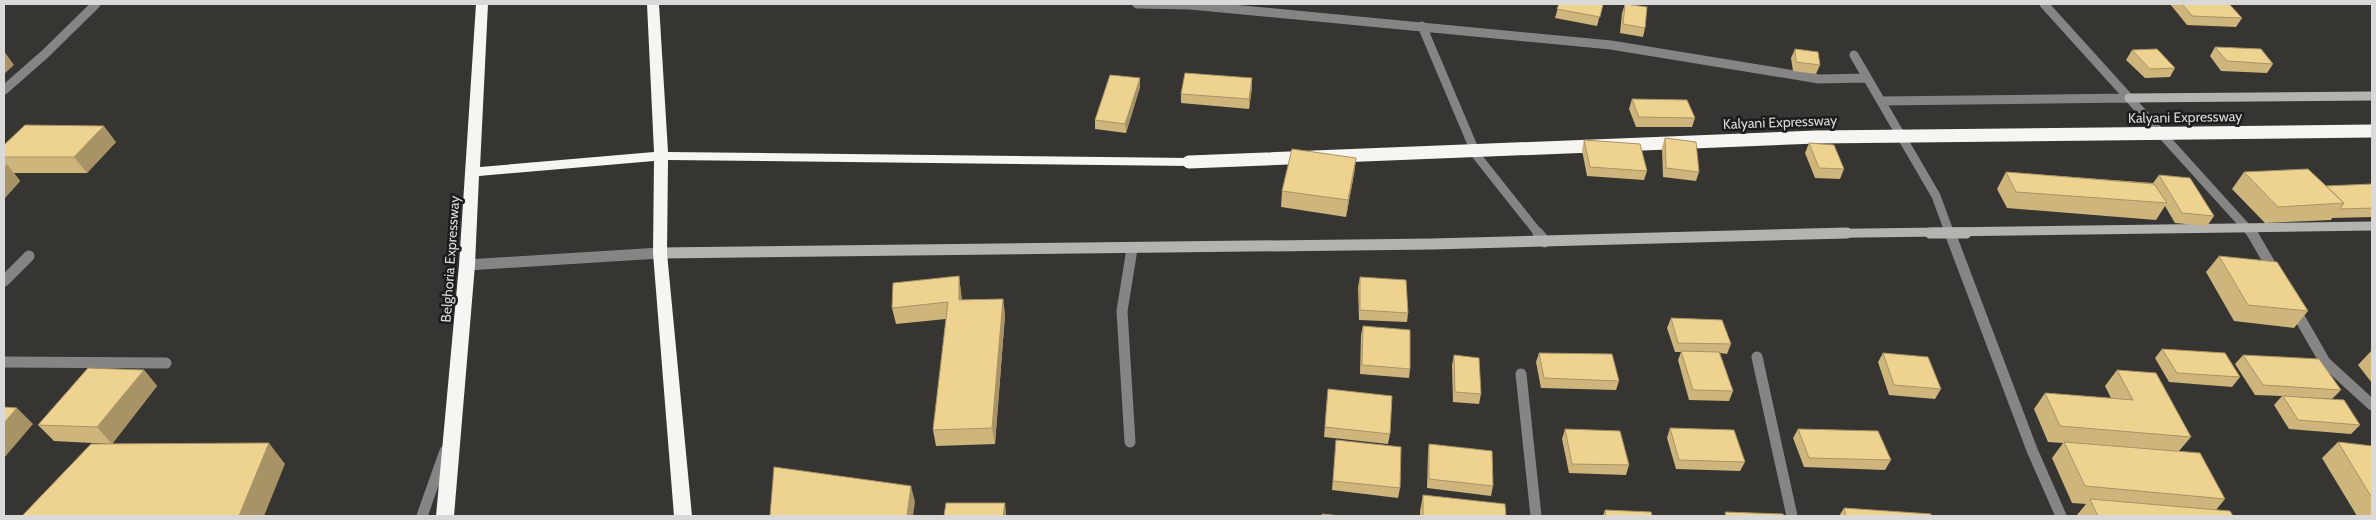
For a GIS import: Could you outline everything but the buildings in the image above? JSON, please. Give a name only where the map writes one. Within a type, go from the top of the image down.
[{"type":"highway","name":"Belghoria Expressway","points":[[445,516],[467,266],[482,4]]},
{"type":"highway","points":[[653,4],[661,156],[660,253],[683,516]]},
{"type":"highway","name":"Kalyani Expressway","points":[[472,172],[661,156],[1189,162],[1816,137],[2372,131]]},
{"type":"street","points":[[4,90],[45,54],[96,4]]},
{"type":"street","points":[[1137,4],[1190,4],[1611,45],[1819,79],[1867,78]]},
{"type":"street","points":[[2044,4],[2249,228],[2278,278]]},
{"type":"street","points":[[1422,26],[1478,156],[1545,242]]},
{"type":"street","points":[[1854,55],[1936,196],[2032,450],[2061,516]]},
{"type":"street","name":"Kalyani Expressway","points":[[2129,98],[2372,96]]},
{"type":"street","points":[[1881,101],[2129,98]]},
{"type":"street","points":[[467,266],[660,253],[1545,242],[1883,231],[1950,233],[2372,226]]},
{"type":"street","points":[[1130,442],[1122,311],[1132,248]]},
{"type":"street","points":[[4,281],[29,256]]},
{"type":"street","points":[[2287,295],[2325,362],[2372,405]]},
{"type":"street","points":[[1757,356],[1792,516]]},
{"type":"street","points":[[4,362],[166,363]]},
{"type":"street","points":[[1520,374],[1536,516]]},
{"type":"street","points":[[422,516],[453,429]]}]
